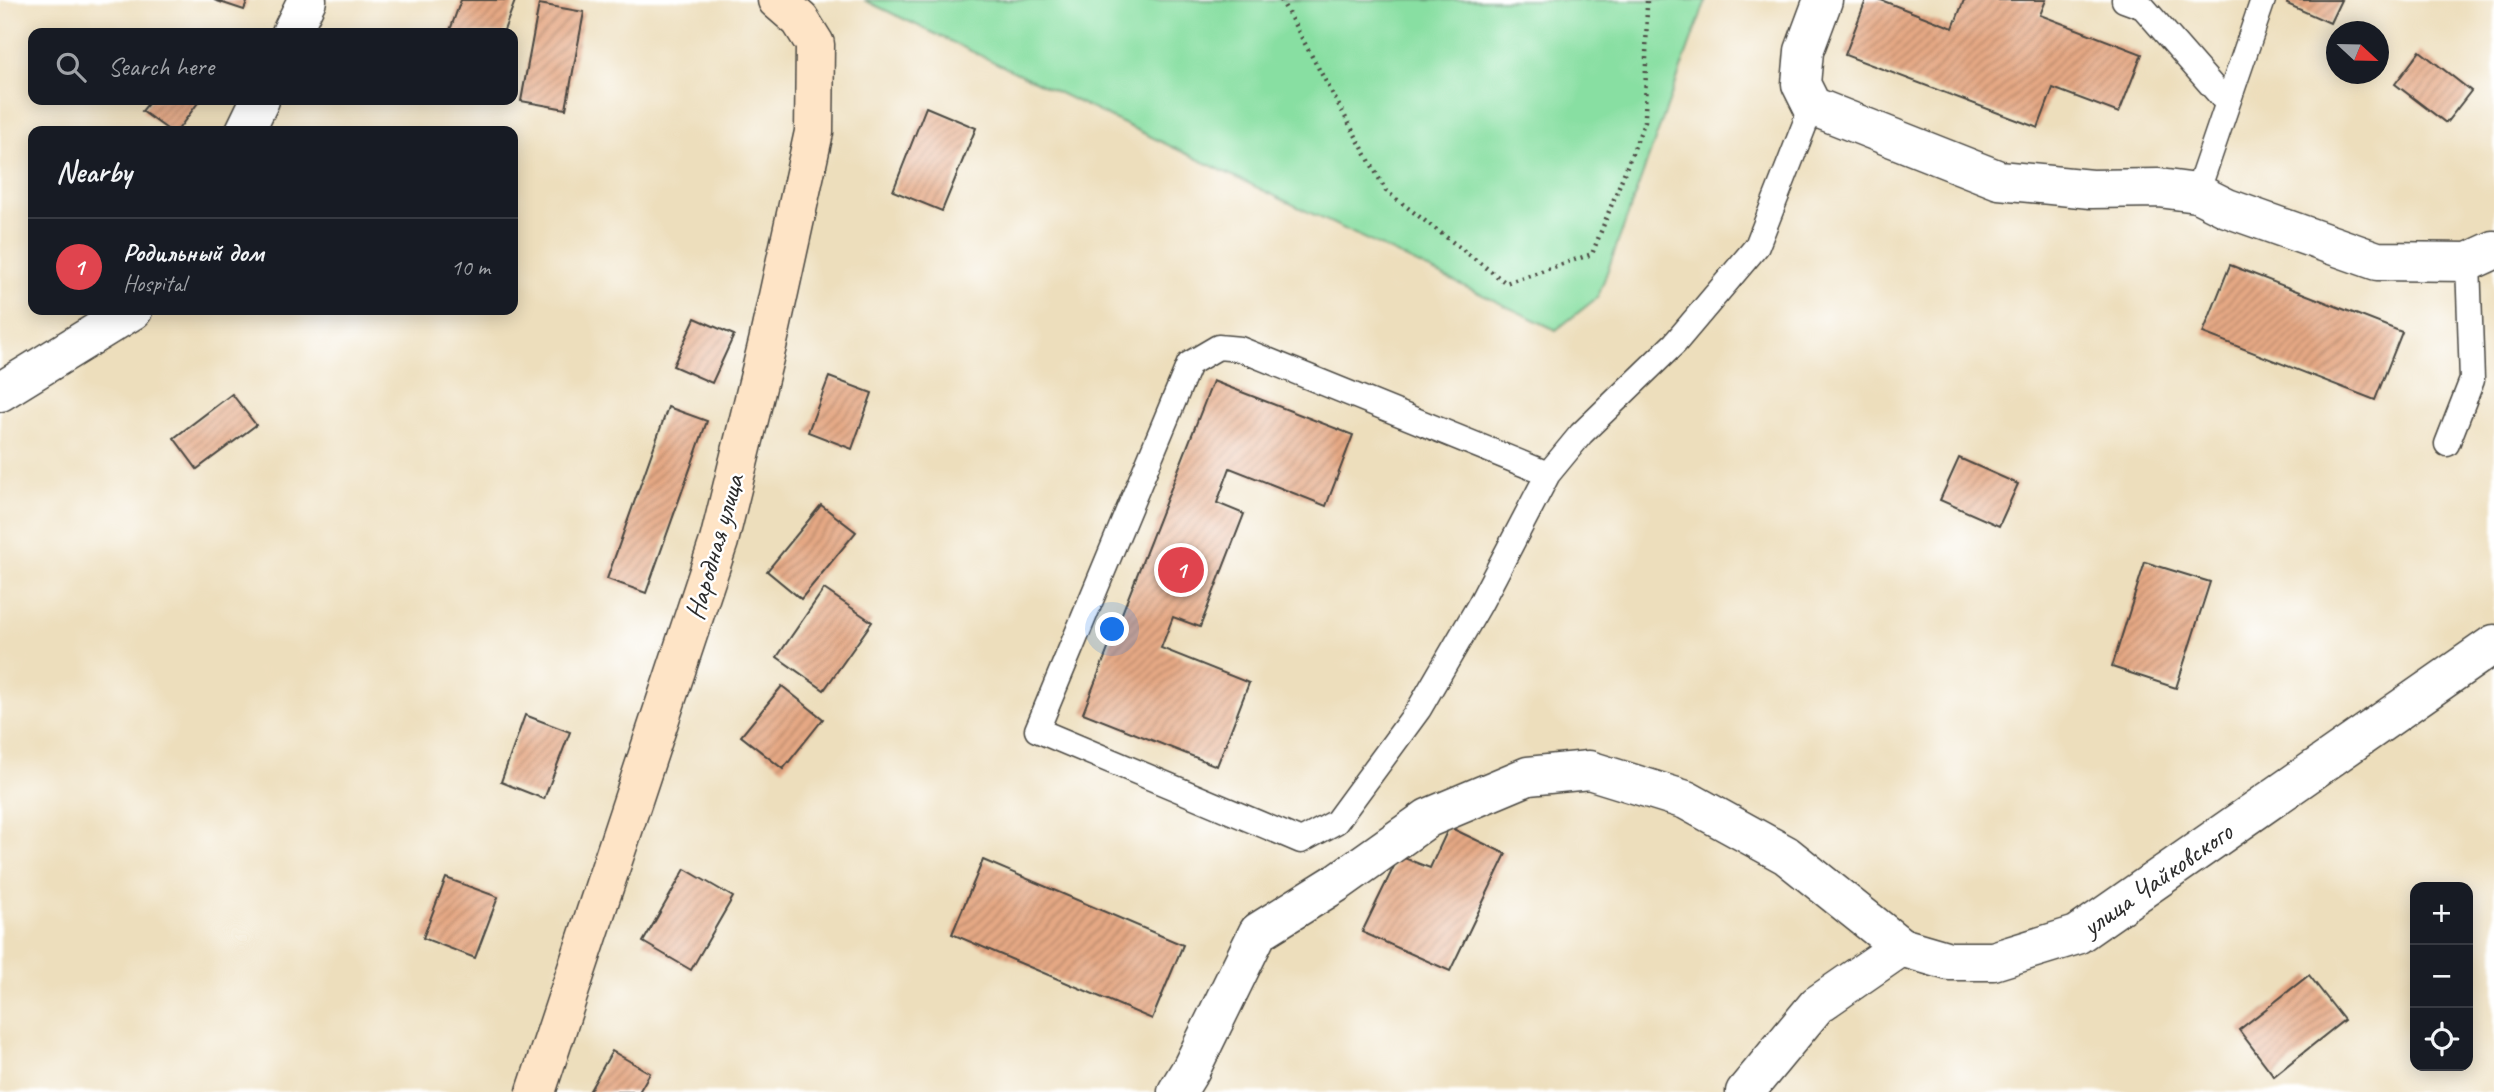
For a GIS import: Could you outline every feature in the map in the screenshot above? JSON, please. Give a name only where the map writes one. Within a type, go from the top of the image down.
[{"type":"street","points":[[294,28],[307,0]]},
{"type":"street","name":"Народная улица","points":[[536,1092],[719,541],[768,342],[814,132],[815,44],[800,20],[777,0]]},
{"type":"street","points":[[1823,0],[1804,51],[1801,84],[1812,106],[1999,180],[2091,189],[2159,188],[2197,193],[2227,208],[2377,261],[2481,256]]},
{"type":"street","points":[[247,126],[258,105]]},
{"type":"street","points":[[0,391],[125,315]]},
{"type":"street","name":"улица Чайковского","points":[[1901,947],[1949,961],[1993,961],[2077,935],[2494,644]]},
{"type":"street","points":[[1177,1092],[1191,1069],[1258,932],[1338,882],[1428,818],[1528,776],[1589,770],[1686,800],[1786,855],[1901,947],[1817,1005],[1745,1092]]},
{"type":"lane","points":[[2124,0],[2143,7],[2227,103]]},
{"type":"lane","points":[[2197,193],[2263,0]]},
{"type":"lane","points":[[1548,474],[1240,349],[1218,347],[1189,364],[1037,730],[1301,841],[1336,822],[1419,709],[1480,604],[1548,474],[1581,434],[1675,343],[1756,246],[1812,106]]},
{"type":"lane","points":[[2446,444],[2472,380],[2481,256]]},
{"type":"path","points":[[1281,0],[1386,191],[1506,283],[1592,254],[1645,121],[1647,0]]},
{"type":"green space","points":[[864,0],[1706,0],[1598,297],[1556,330]]},
{"type":"building","points":[[214,0],[248,0],[244,10]]},
{"type":"building","points":[[461,0],[515,1],[505,28],[451,28]]},
{"type":"building","points":[[1866,0],[1881,0],[1953,28],[1964,0],[2046,0],[2040,15],[2142,54],[2119,113],[2053,88],[2038,128],[1845,55]]},
{"type":"building","points":[[2288,0],[2341,0],[2331,21],[2287,4]]},
{"type":"building","points":[[539,4],[584,12],[566,109],[521,101]]},
{"type":"building","points":[[2420,51],[2471,91],[2446,123],[2395,84]]},
{"type":"building","points":[[147,105],[196,105],[181,126],[163,126],[142,111]]},
{"type":"building","points":[[926,107],[976,128],[942,211],[893,191]]},
{"type":"building","points":[[2230,265],[2402,332],[2375,400],[2203,333]]},
{"type":"building","points":[[695,318],[734,335],[712,383],[673,366]]},
{"type":"building","points":[[829,377],[872,393],[852,449],[808,432]]},
{"type":"building","points":[[1213,381],[1353,435],[1326,506],[1230,468],[1217,503],[1244,514],[1200,627],[1173,617],[1161,648],[1249,683],[1217,766],[1083,713]]},
{"type":"building","points":[[232,394],[256,425],[197,469],[174,438]]},
{"type":"building","points":[[668,407],[707,421],[646,593],[607,579]]},
{"type":"building","points":[[1959,458],[2018,484],[1999,526],[1940,500]]},
{"type":"building","points":[[821,505],[856,532],[801,599],[767,571]]},
{"type":"building","points":[[2145,562],[2210,582],[2176,688],[2112,667]]},
{"type":"building","points":[[824,589],[872,622],[824,690],[777,657]]},
{"type":"building","points":[[782,686],[823,719],[783,769],[741,736]]},
{"type":"building","points":[[525,715],[570,732],[544,799],[501,782]]},
{"type":"building","points":[[1449,827],[1506,854],[1450,971],[1362,932],[1399,856],[1430,868]]},
{"type":"building","points":[[983,860],[1183,945],[1152,1019],[952,934]]},
{"type":"building","points":[[685,869],[733,897],[691,970],[643,942]]},
{"type":"building","points":[[446,878],[498,897],[475,958],[423,938]]},
{"type":"building","points":[[2309,975],[2344,1020],[2274,1076],[2239,1030]]},
{"type":"building","points":[[612,1051],[650,1073],[639,1092],[589,1092]]},
{"type":"place","name":"Родильный дом","points":[[1181,570]]}]
